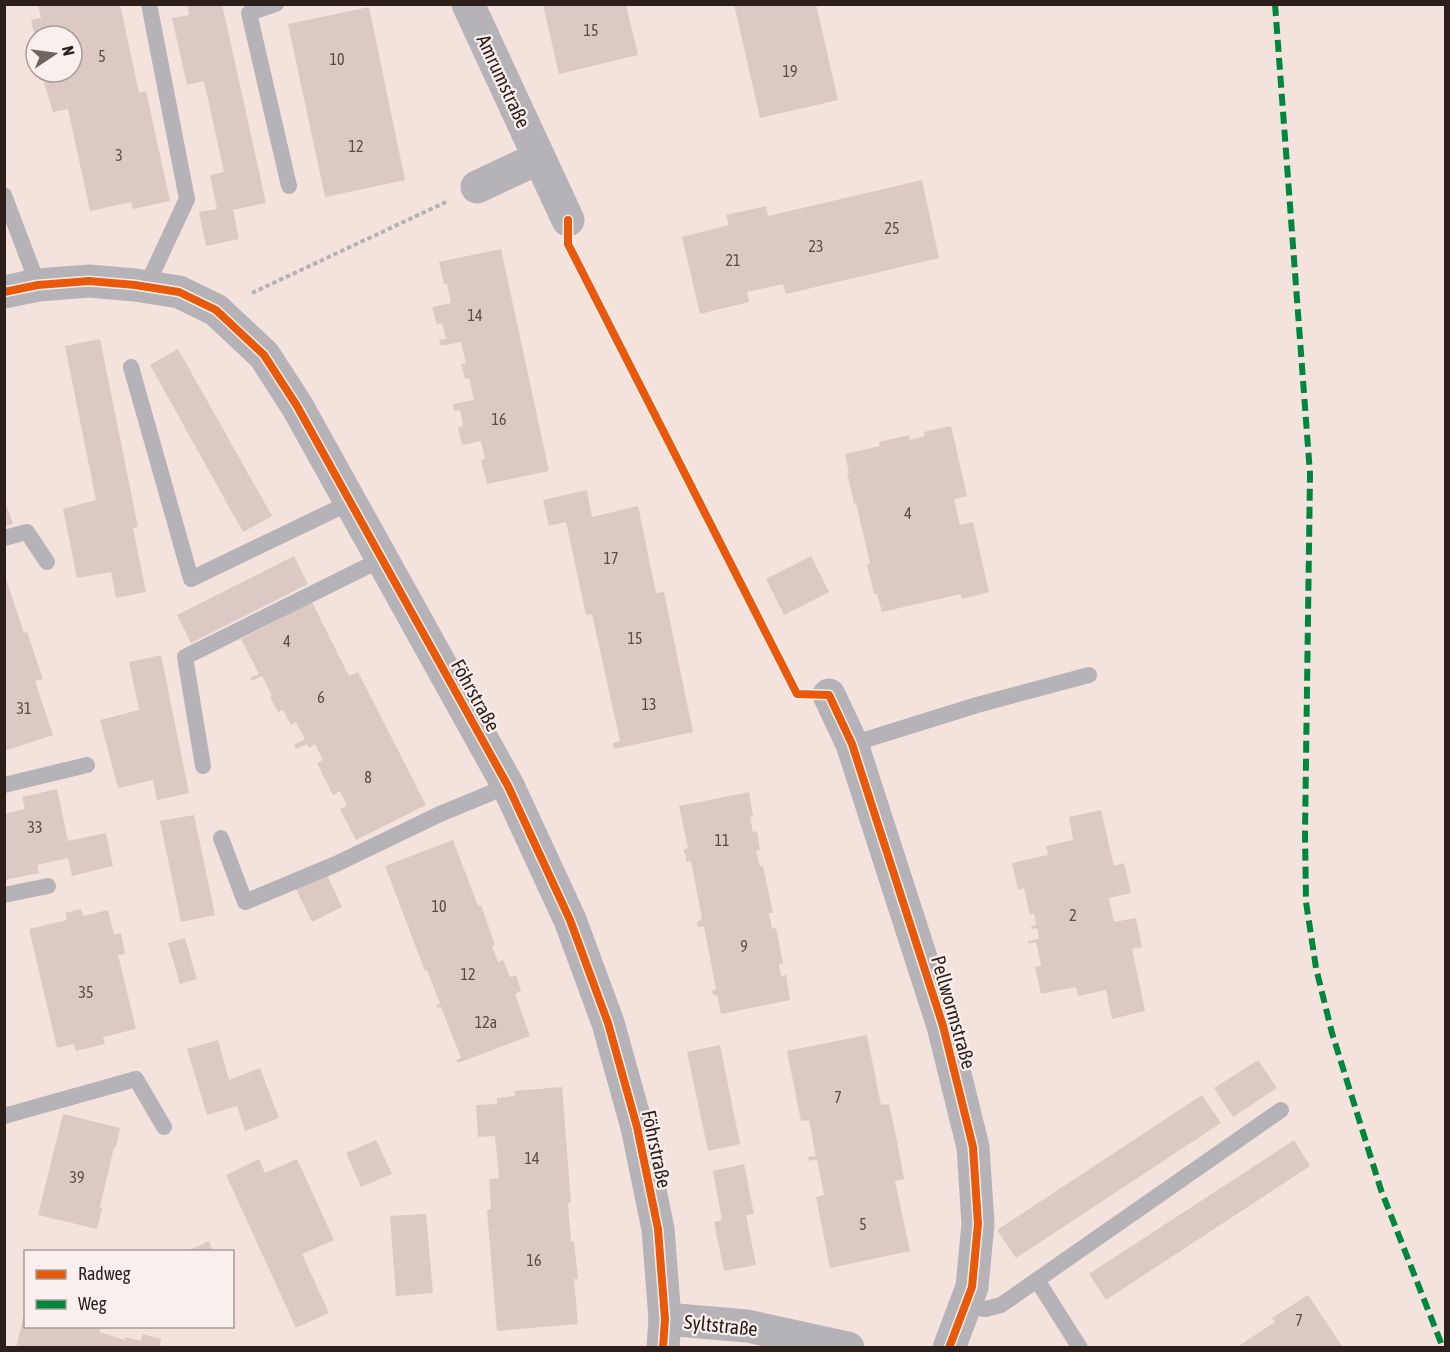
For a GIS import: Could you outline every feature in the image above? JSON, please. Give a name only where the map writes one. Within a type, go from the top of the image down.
[{"type":"street","name":"Amrumstraße","points":[[468,4],[568,220]]},
{"type":"street","points":[[477,187],[539,158]]},
{"type":"street","name":"Föhrstraße","points":[[4,292],[38,285],[89,281],[179,292],[216,310],[264,355],[297,406],[508,786],[570,920],[608,1023],[636,1127],[658,1230],[664,1333]]},
{"type":"street","name":"Pellwormstraße","points":[[829,695],[852,744],[943,1026],[973,1147],[978,1224],[972,1287],[950,1347]]},
{"type":"street","name":"Syltstraße","points":[[664,1333],[747,1326],[848,1347]]},
{"type":"lane","points":[[146,287],[188,199],[149,4]]},
{"type":"lane","points":[[276,4],[249,13],[289,186]]},
{"type":"lane","points":[[4,195],[38,285]]},
{"type":"lane","points":[[131,367],[191,579],[351,502]]},
{"type":"lane","points":[[4,538],[27,531],[46,562]]},
{"type":"lane","points":[[203,766],[185,657],[382,559]]},
{"type":"lane","points":[[852,744],[977,705],[1089,675]]},
{"type":"lane","points":[[4,785],[87,765]]},
{"type":"lane","points":[[221,838],[245,902],[336,864],[440,814],[508,786]]},
{"type":"lane","points":[[4,895],[48,886]]},
{"type":"lane","points":[[4,1116],[135,1079],[164,1127]]},
{"type":"lane","points":[[965,1306],[995,1308],[1281,1110]]},
{"type":"lane","points":[[1037,1280],[1080,1347]]},
{"type":"path","points":[[216,310],[477,187]]},
{"type":"building","points":[[38,4],[120,4],[139,93],[146,91],[170,201],[133,209],[131,202],[90,211],[68,109],[53,112],[45,84],[84,84],[84,24],[32,24],[31,20],[41,18]]},
{"type":"building","points":[[187,4],[222,4],[266,203],[233,210],[239,239],[206,246],[199,212],[217,209],[210,175],[224,172],[204,81],[187,85],[172,18],[189,15]]},
{"type":"building","points":[[734,4],[816,4],[838,100],[760,118]]},
{"type":"building","points":[[543,5],[626,5],[638,55],[559,74]]},
{"type":"building","points":[[369,7],[405,180],[325,197],[288,24]]},
{"type":"building","points":[[922,180],[939,258],[786,294],[783,284],[747,292],[749,302],[700,314],[682,237],[729,225],[726,215],[766,206],[768,216]]},
{"type":"building","points":[[501,249],[549,471],[487,484],[481,460],[485,459],[481,441],[462,445],[458,428],[463,426],[460,410],[454,411],[453,404],[474,400],[469,378],[465,379],[461,364],[466,363],[461,342],[441,346],[439,340],[446,339],[442,323],[437,325],[432,307],[451,303],[439,262]]},
{"type":"building","points":[[100,339],[138,527],[133,528],[146,592],[116,598],[111,572],[77,578],[63,509],[96,500],[65,346]]},
{"type":"building","points":[[178,349],[272,516],[243,532],[150,365]]},
{"type":"building","points":[[951,426],[967,496],[954,499],[960,525],[973,522],[989,592],[962,599],[961,594],[882,612],[877,594],[874,594],[867,564],[870,563],[856,503],[854,504],[845,454],[880,446],[879,442],[909,435],[910,440],[925,436],[924,432]]},
{"type":"building","points":[[587,490],[592,517],[638,506],[656,593],[664,592],[693,732],[614,749],[613,743],[620,741],[592,614],[586,615],[566,522],[549,526],[543,500]]},
{"type":"building","points":[[4,498],[13,524],[4,526]]},
{"type":"building","points":[[294,556],[308,584],[191,643],[177,615]]},
{"type":"building","points":[[811,556],[829,592],[784,615],[766,579]]},
{"type":"building","points":[[4,573],[24,633],[27,632],[43,679],[35,681],[53,735],[4,751]]},
{"type":"building","points":[[312,602],[349,676],[358,672],[426,805],[356,840],[340,809],[347,806],[340,791],[333,795],[317,763],[323,760],[315,744],[309,748],[307,744],[296,749],[294,745],[305,739],[296,722],[291,725],[283,710],[278,712],[262,676],[252,681],[250,678],[259,674],[241,639]]},
{"type":"building","points":[[161,655],[189,793],[157,800],[153,780],[118,788],[100,720],[139,710],[129,662]]},
{"type":"building","points":[[57,789],[68,841],[106,833],[113,866],[72,876],[68,858],[37,865],[39,873],[4,880],[4,814],[25,809],[22,797]]},
{"type":"building","points":[[749,792],[753,816],[750,817],[753,832],[757,831],[760,850],[756,851],[760,866],[763,866],[773,913],[769,913],[772,929],[776,928],[783,963],[779,964],[781,976],[786,975],[790,1000],[721,1014],[717,995],[715,996],[711,991],[716,989],[704,926],[698,927],[697,922],[702,919],[691,861],[686,862],[683,850],[688,848],[679,806]]},
{"type":"building","points":[[1101,810],[1114,866],[1124,863],[1131,893],[1109,898],[1114,922],[1136,918],[1142,947],[1132,949],[1145,1011],[1112,1019],[1106,990],[1078,996],[1076,987],[1041,994],[1035,967],[1041,966],[1036,942],[1029,944],[1028,941],[1039,939],[1037,928],[1032,929],[1031,926],[1036,925],[1034,913],[1030,915],[1024,888],[1018,890],[1012,863],[1048,855],[1046,846],[1073,840],[1069,817]]},
{"type":"building","points":[[194,815],[215,915],[181,922],[160,821]]},
{"type":"building","points":[[453,840],[478,906],[481,905],[495,945],[492,946],[498,962],[503,960],[510,977],[516,975],[521,991],[515,994],[530,1036],[458,1063],[456,1060],[461,1058],[441,1007],[437,1008],[436,1005],[440,1004],[385,866]]},
{"type":"building","points":[[327,875],[342,907],[312,922],[296,889]]},
{"type":"building","points":[[81,909],[83,916],[108,910],[114,935],[121,933],[125,954],[118,955],[136,1029],[103,1037],[105,1044],[76,1051],[74,1044],[57,1048],[29,929],[67,920],[65,913]]},
{"type":"building","points":[[185,938],[197,979],[180,984],[168,943]]},
{"type":"building","points":[[867,1035],[881,1105],[889,1104],[897,1141],[904,1179],[895,1181],[910,1251],[830,1268],[816,1197],[824,1195],[817,1159],[809,1161],[808,1157],[816,1156],[809,1120],[801,1121],[787,1051]]},
{"type":"building","points":[[218,1040],[229,1080],[260,1068],[279,1118],[245,1131],[237,1106],[207,1115],[187,1049]]},
{"type":"building","points":[[720,1045],[740,1144],[708,1151],[687,1052]]},
{"type":"building","points":[[1258,1060],[1277,1088],[1233,1117],[1214,1088]]},
{"type":"building","points":[[562,1087],[571,1203],[568,1203],[571,1241],[574,1241],[578,1279],[574,1279],[578,1324],[497,1331],[487,1210],[491,1209],[489,1179],[499,1178],[495,1136],[478,1137],[476,1105],[497,1104],[497,1098],[515,1096],[514,1091]]},
{"type":"building","points":[[1202,1095],[1221,1123],[1016,1258],[997,1230]]},
{"type":"building","points":[[63,1114],[120,1128],[100,1207],[102,1208],[97,1229],[38,1215]]},
{"type":"building","points":[[376,1140],[392,1174],[361,1187],[346,1153]]},
{"type":"building","points":[[1294,1140],[1310,1166],[1106,1300],[1089,1274]]},
{"type":"building","points":[[259,1159],[265,1173],[297,1159],[334,1240],[302,1254],[329,1313],[296,1328],[226,1175]]},
{"type":"building","points":[[744,1164],[754,1214],[746,1215],[756,1265],[724,1271],[714,1222],[722,1220],[713,1171]]},
{"type":"building","points":[[426,1214],[433,1293],[396,1296],[390,1216]]},
{"type":"building","points":[[209,1241],[212,1250],[190,1250]]},
{"type":"building","points":[[1308,1295],[1342,1346],[1242,1348],[1240,1345],[1275,1322],[1272,1318]]},
{"type":"building","points":[[24,1315],[24,1328],[100,1328],[99,1332],[125,1340],[125,1337],[141,1341],[143,1334],[161,1339],[160,1345],[167,1348],[16,1348]]},
{"type":"marked path","points":[[1275,4],[1310,474],[1306,902],[1316,968],[1332,1033],[1381,1190],[1443,1348]]},
{"type":"cycle path","points":[[568,220],[568,244],[797,694],[829,695],[852,744],[943,1026],[973,1147],[978,1224],[972,1287],[949,1348]]},
{"type":"cycle path","points":[[4,292],[38,285],[89,281],[179,292],[216,310],[264,355],[297,406],[508,786],[570,920],[608,1023],[637,1127],[658,1229],[665,1319],[663,1348]]}]
